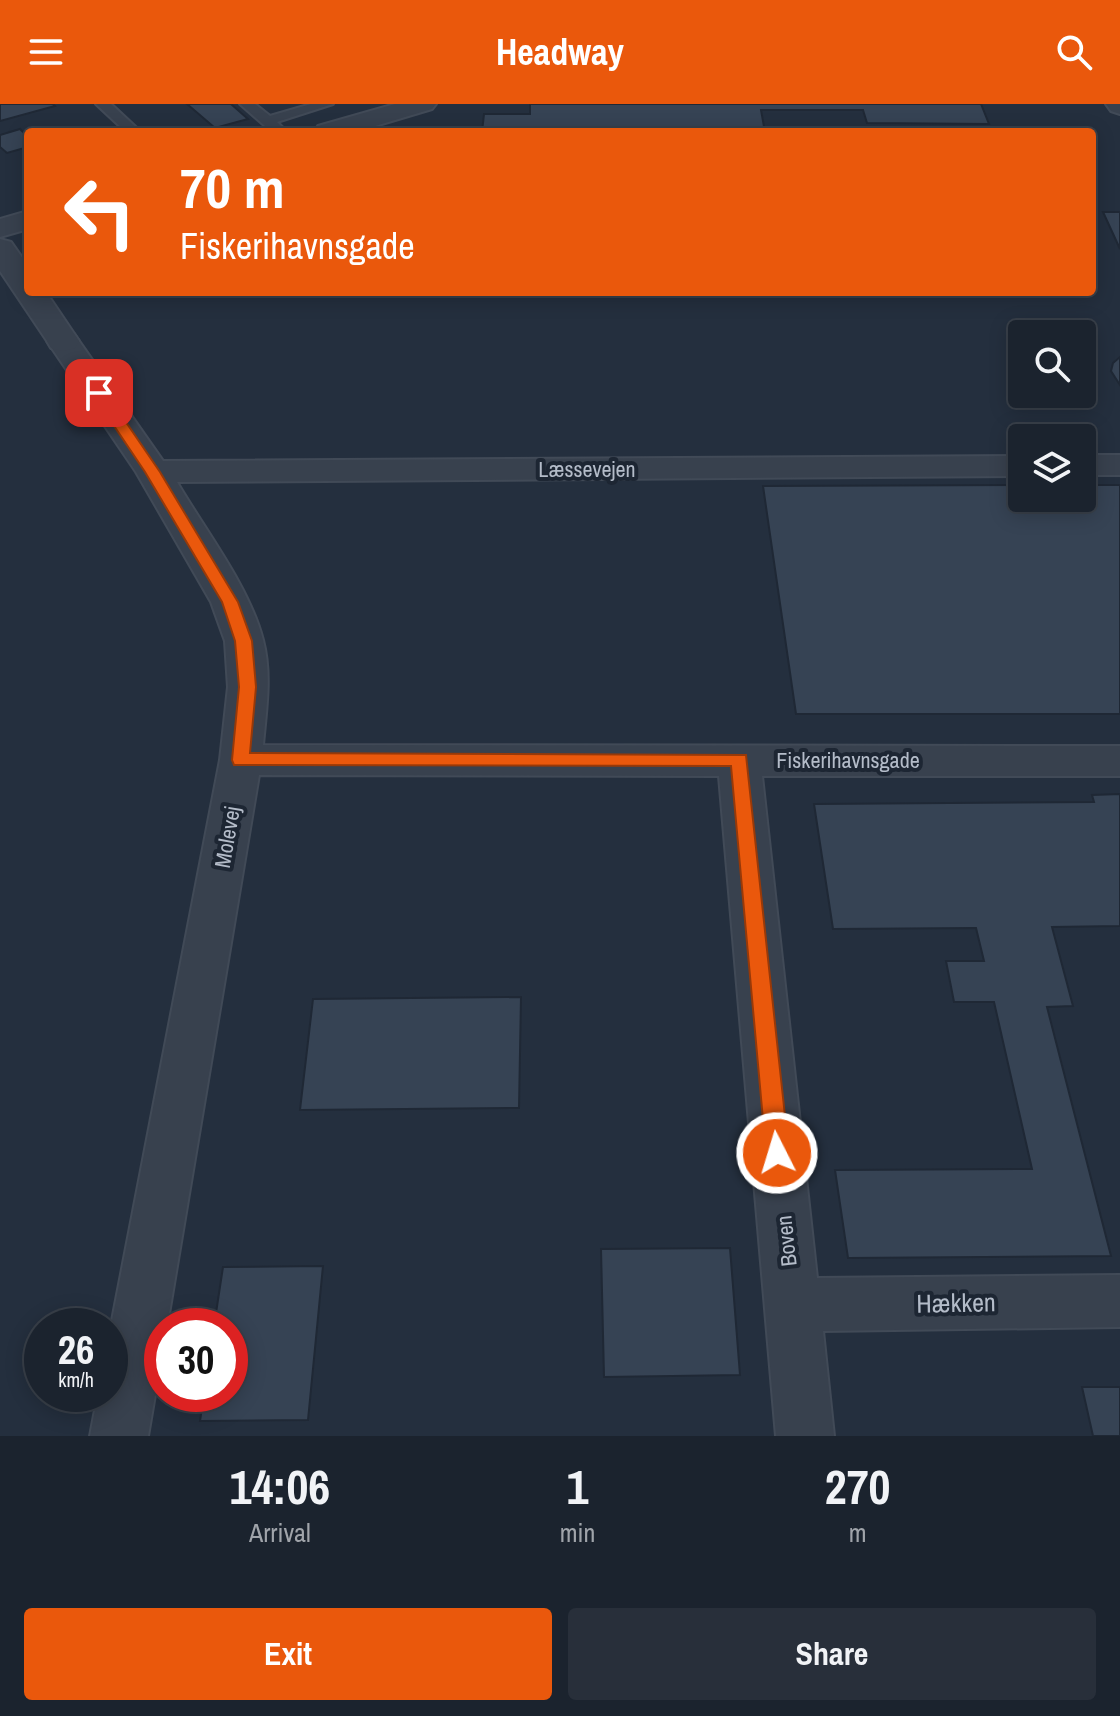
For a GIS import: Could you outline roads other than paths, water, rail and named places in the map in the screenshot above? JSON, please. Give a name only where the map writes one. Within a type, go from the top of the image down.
[{"type":"street","points":[[341,128],[423,104]]},
{"type":"street","points":[[0,228],[24,221]]},
{"type":"street","name":"Molevej","points":[[0,248],[24,283]]},
{"type":"street","name":"Molevej","points":[[33,296],[153,472],[230,602],[244,641],[248,687],[241,760],[119,1436]]},
{"type":"street","points":[[1096,465],[1120,465]]},
{"type":"street","name":"Læssevejen","points":[[153,472],[1008,466]]},
{"type":"street","name":"Fiskerihavnsgade","points":[[241,760],[1120,761]]},
{"type":"street","name":"Boven","points":[[739,760],[805,1436]]},
{"type":"street","name":"Hækken","points":[[792,1305],[1120,1301]]},
{"type":"lane","points":[[103,104],[130,128]]},
{"type":"lane","points":[[247,104],[276,128]]},
{"type":"lane","points":[[267,121],[326,104]]}]
